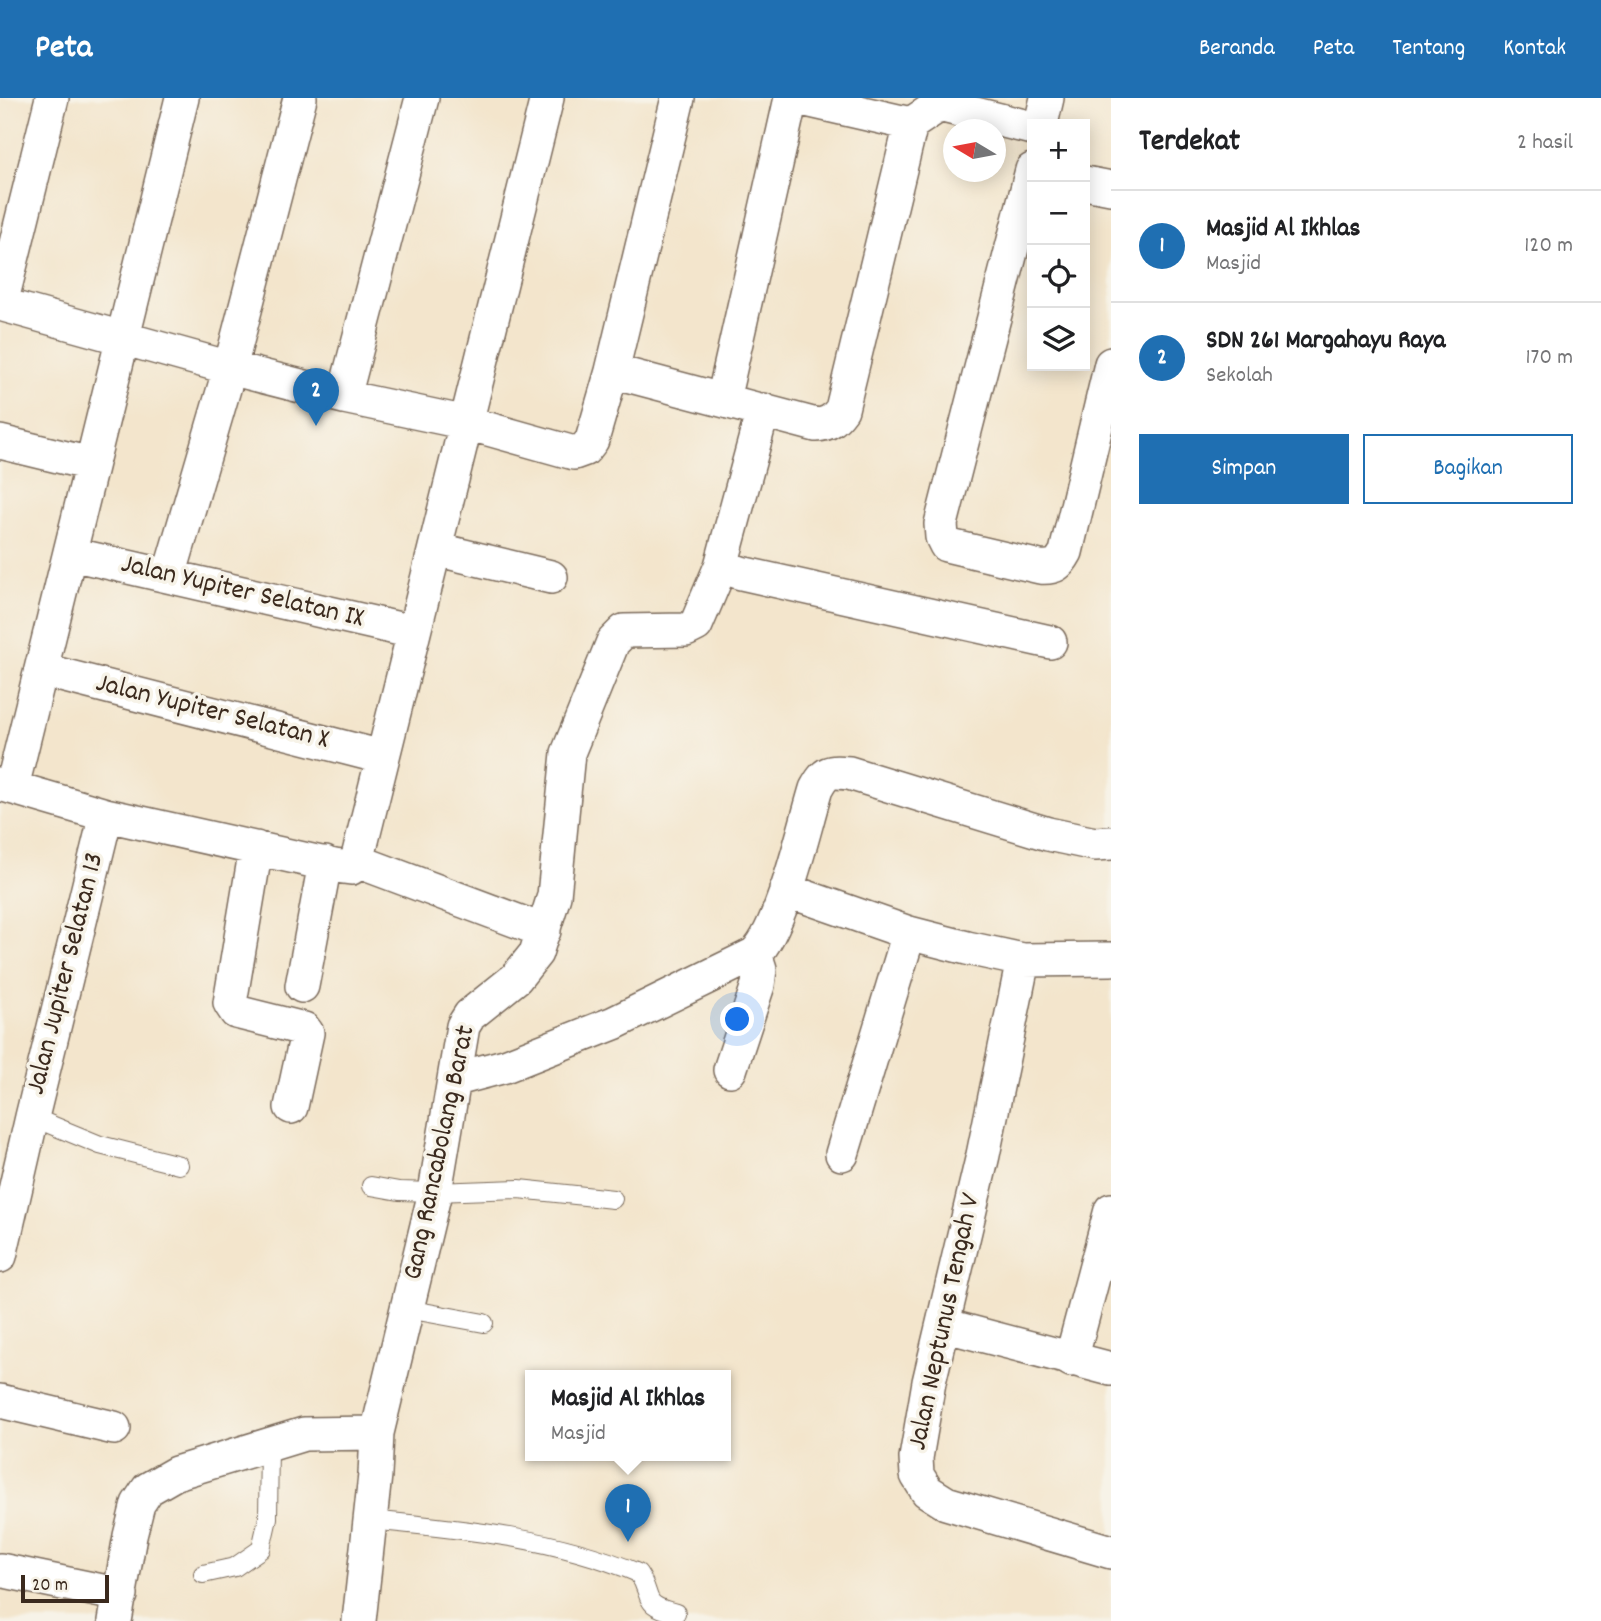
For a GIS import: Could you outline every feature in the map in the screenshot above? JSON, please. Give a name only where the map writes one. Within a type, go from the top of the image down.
[{"type":"street","points":[[52,98],[0,304],[230,368],[344,397],[467,423],[574,453],[585,449],[592,440],[612,371],[678,98]]},
{"type":"street","points":[[182,98],[42,670],[6,785],[106,815],[256,848],[341,862],[544,931]]},
{"type":"street","points":[[169,576],[230,368],[300,98]]},
{"type":"street","points":[[344,397],[422,98]]},
{"type":"street","points":[[302,986],[341,862],[382,757],[547,98]]},
{"type":"street","points":[[723,400],[791,98]]},
{"type":"street","points":[[797,98],[911,124]]},
{"type":"street","points":[[1042,119],[1047,98]]},
{"type":"street","points":[[612,371],[816,425],[827,424],[835,419],[842,409],[911,124],[935,108],[943,106],[1027,127]]},
{"type":"street","points":[[1029,182],[941,524],[946,545],[1040,567],[1052,568],[1060,564],[1103,432],[1111,364]]},
{"type":"street","points":[[1090,184],[1111,188]]},
{"type":"street","points":[[763,410],[721,566],[741,573],[1050,642]]},
{"type":"street","points":[[0,442],[91,464]]},
{"type":"street","points":[[435,549],[551,577]]},
{"type":"street","name":"Jalan Yupiter Selatan IX","points":[[71,554],[413,632]]},
{"type":"street","name":"Gang Rancabolang Barat","points":[[359,1621],[377,1433],[435,1192],[464,1026],[470,1015],[516,978],[536,953],[554,895],[568,753],[613,642],[624,631],[686,630],[696,625],[721,566]]},
{"type":"street","name":"Jalan Yupiter Selatan X","points":[[42,670],[382,757]]},
{"type":"street","points":[[456,1079],[505,1066],[614,1023],[755,954],[769,936],[786,890],[816,789],[822,777],[831,771],[849,773],[1048,834],[1095,844],[1111,843]]},
{"type":"street","name":"Jalan Jupiter Selatan 13","points":[[1,1244],[106,815]]},
{"type":"street","points":[[256,848],[230,1003],[236,1012],[304,1029],[307,1033],[291,1107]]},
{"type":"street","points":[[786,890],[909,933],[1023,960],[1111,959]]},
{"type":"street","points":[[842,1154],[909,933]]},
{"type":"street","points":[[730,1070],[758,985],[760,969],[755,954]]},
{"type":"street","name":"Jalan Neptunus Tengah V","points":[[1023,960],[983,1156],[929,1382],[916,1458],[917,1475],[927,1491],[946,1503],[1111,1552]]},
{"type":"street","points":[[1071,1360],[1111,1210]]},
{"type":"street","points":[[943,1325],[1111,1370]]},
{"type":"street","points":[[0,1401],[114,1428]]},
{"type":"street","points":[[0,1570],[118,1608],[138,1504],[148,1489],[176,1473],[304,1434],[377,1433]]},
{"type":"lane","points":[[32,1118],[100,1145],[179,1165]]},
{"type":"lane","points":[[371,1186],[399,1191],[435,1192],[519,1189],[612,1199]]},
{"type":"lane","points":[[407,1309],[484,1323]]},
{"type":"lane","points":[[203,1574],[235,1567],[261,1549],[268,1518],[269,1444]]},
{"type":"lane","points":[[370,1520],[461,1529],[561,1546],[638,1573],[650,1602],[659,1609],[676,1613]]},
{"type":"place","name":"SDN 261 Margahayu Raya","points":[[316,426]]},
{"type":"place","name":"Masjid Al Ikhlas","points":[[628,1542]]}]
